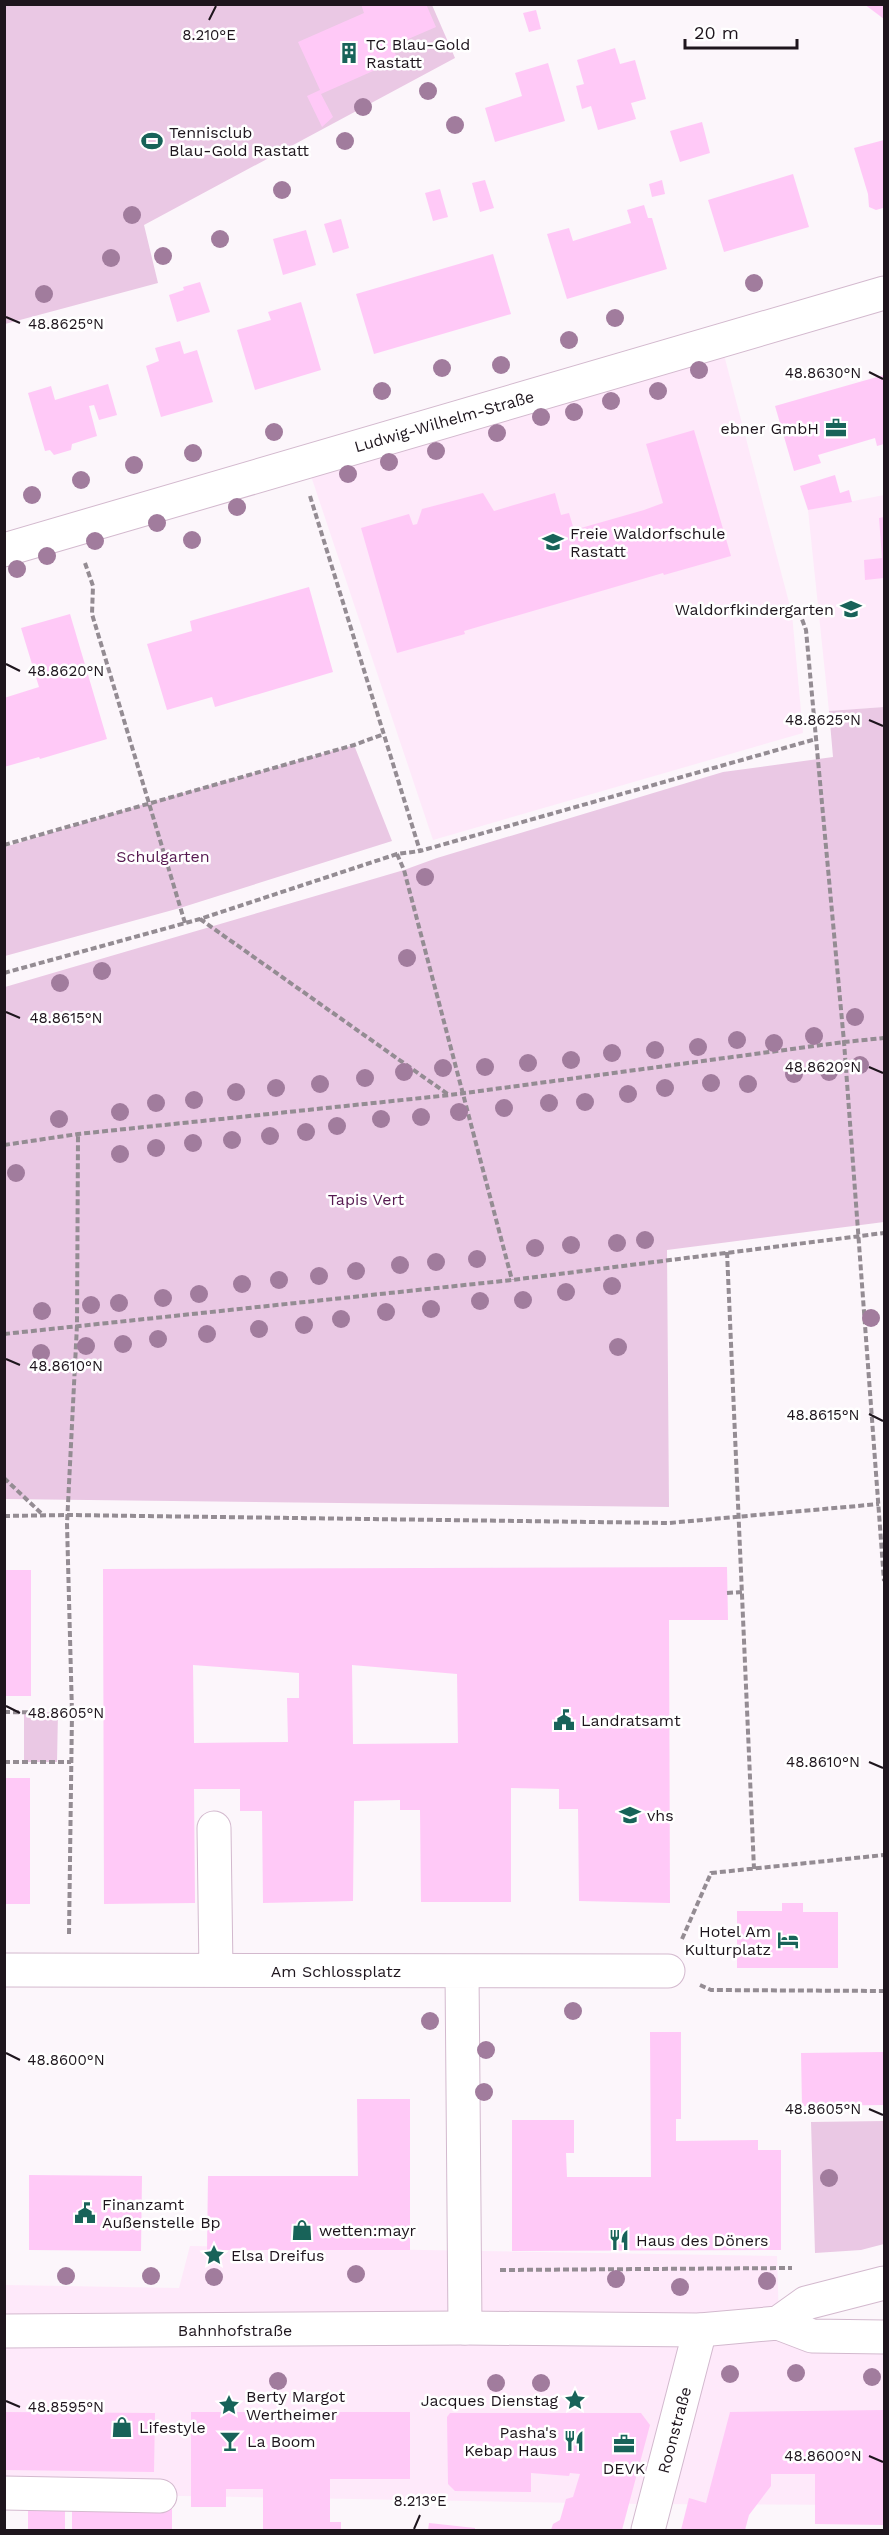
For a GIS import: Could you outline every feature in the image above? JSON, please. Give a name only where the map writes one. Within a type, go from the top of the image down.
[{"type":"street","name":"Ludwig-Wilhelm-Straße","points":[[4,550],[885,293]]},
{"type":"street","points":[[214,1828],[216,1970]]},
{"type":"street","name":"Am Schlossplatz","points":[[4,1970],[668,1971]]},
{"type":"street","points":[[462,1971],[465,2328]]},
{"type":"street","points":[[778,2323],[806,2303],[885,2283]]},
{"type":"street","name":"Bahnhofstraße","points":[[4,2331],[465,2328],[700,2330],[778,2323],[812,2336],[885,2337]]},
{"type":"street","name":"Roonstraße","points":[[648,2530],[700,2330]]},
{"type":"street","points":[[4,2493],[160,2496]]},
{"type":"path","points":[[300,464],[420,851]]},
{"type":"path","points":[[73,530],[93,586],[92,614],[185,923]]},
{"type":"path","points":[[799,610],[806,630],[844,1042],[885,1581]]},
{"type":"path","points":[[4,845],[354,745],[384,734]]},
{"type":"path","points":[[4,973],[200,919],[397,854],[420,851],[816,739]]},
{"type":"path","points":[[397,854],[404,870],[512,1280]]},
{"type":"path","points":[[200,919],[450,1095]]},
{"type":"path","points":[[4,1145],[78,1134],[450,1095],[885,1038]]},
{"type":"path","points":[[68,1969],[72,1713],[68,1515],[77,1325],[78,1134]]},
{"type":"path","points":[[4,1334],[512,1280],[885,1233]]},
{"type":"path","points":[[727,1252],[754,1869]]},
{"type":"path","points":[[4,1478],[42,1515]]},
{"type":"path","points":[[878,1491],[885,1490]]},
{"type":"path","points":[[4,1516],[669,1523],[740,1519],[879,1504]]},
{"type":"path","points":[[727,1593],[742,1593]]},
{"type":"path","points":[[4,1712],[72,1713]]},
{"type":"path","points":[[4,1761],[71,1762]]},
{"type":"path","points":[[885,1855],[711,1873],[668,1971],[711,1990],[885,1991]]},
{"type":"path","points":[[463,2270],[801,2268]]},
{"type":"shaded area","name":"Freie Waldorfschule Rastatt","points":[[723,351],[792,614],[803,733],[433,840],[309,470]]},
{"type":"shaded area","name":"Waldorfkindergarten","points":[[884,495],[884,707],[829,711],[808,510]]},
{"type":"shaded area","points":[[190,2246],[777,2256],[779,2323],[884,2336],[884,2505],[640,2504],[5,2493],[5,2285],[179,2288]]},
{"type":"green space","name":"Tennisclub Blau-Gold Rastatt","points":[[5,5],[432,5],[455,58],[144,225],[158,283],[5,324]]},
{"type":"green space","name":"Tapis Vert","points":[[884,707],[884,1222],[667,1250],[669,1507],[5,1499],[5,987],[404,870],[723,772],[833,757],[829,711]]},
{"type":"green space","name":"Schulgarten","points":[[354,745],[392,841],[180,908],[5,956],[5,847],[148,803]]},
{"type":"green space","points":[[58,1712],[57,1762],[24,1762],[24,1713]]},
{"type":"green space","points":[[884,2121],[884,2244],[861,2250],[815,2253],[811,2122]]},
{"type":"building","name":"TC Blau-Gold Rastatt","points":[[361,4],[426,4],[436,27],[392,46],[398,60],[321,94],[333,117],[322,127],[307,96],[320,90],[298,42],[364,13]]},
{"type":"building","points":[[864,4],[884,4],[884,19]]},
{"type":"building","points":[[536,10],[541,29],[529,32],[523,13]]},
{"type":"building","points":[[615,48],[620,64],[635,60],[646,99],[631,103],[636,119],[598,130],[591,106],[582,109],[576,86],[584,84],[577,60]]},
{"type":"building","points":[[548,63],[565,121],[495,142],[485,108],[522,96],[515,73]]},
{"type":"building","points":[[702,122],[710,153],[680,162],[670,131]]},
{"type":"building","points":[[884,140],[884,205],[883,208],[876,210],[869,207],[868,194],[854,148]]},
{"type":"building","points":[[793,174],[809,227],[724,252],[708,200]]},
{"type":"building","points":[[485,180],[494,208],[480,212],[472,183]]},
{"type":"building","points":[[662,180],[665,194],[652,197],[649,184]]},
{"type":"building","points":[[440,189],[448,217],[433,221],[425,193]]},
{"type":"building","points":[[644,205],[648,218],[652,218],[667,269],[567,299],[547,234],[569,228],[573,241],[631,223],[627,210]]},
{"type":"building","points":[[341,219],[349,248],[333,253],[324,224]]},
{"type":"building","points":[[306,230],[316,265],[283,275],[273,239]]},
{"type":"building","points":[[493,254],[511,314],[374,354],[356,294]]},
{"type":"building","points":[[200,282],[210,312],[177,322],[169,295],[184,290],[183,287]]},
{"type":"building","points":[[301,302],[321,370],[255,390],[237,330],[271,320],[268,312]]},
{"type":"building","points":[[180,341],[184,354],[197,350],[213,402],[161,417],[146,366],[159,361],[155,348]]},
{"type":"building","points":[[884,375],[884,444],[877,446],[875,438],[818,455],[821,463],[794,471],[775,406]]},
{"type":"building","points":[[108,384],[117,415],[99,420],[94,405],[89,406],[97,436],[72,444],[71,450],[54,455],[50,450],[45,451],[28,393],[51,386],[55,400]]},
{"type":"building","points":[[694,430],[731,556],[664,575],[663,573],[397,653],[361,528],[409,514],[413,525],[417,524],[422,509],[483,493],[494,511],[555,493],[561,515],[569,513],[574,530],[644,510],[663,503],[646,444]]},
{"type":"building","points":[[835,475],[840,493],[849,490],[852,502],[808,510],[800,486]]},
{"type":"building","points":[[884,517],[884,578],[865,580],[864,560],[882,558],[879,518]]},
{"type":"building","points":[[309,587],[333,672],[215,707],[212,697],[167,710],[147,644],[192,631],[190,621]]},
{"type":"building","points":[[70,614],[107,739],[4,767],[4,698],[39,687],[21,628]]},
{"type":"building","name":"Landratsamt","points":[[727,1567],[728,1620],[669,1620],[670,1903],[579,1901],[578,1809],[559,1809],[559,1789],[511,1788],[511,1902],[421,1902],[420,1810],[400,1810],[400,1800],[354,1801],[353,1901],[263,1903],[262,1811],[240,1811],[240,1789],[194,1789],[195,1903],[104,1904],[103,1569]],"holes":[[[193,1665],[299,1673],[299,1698],[287,1698],[288,1742],[194,1743]],[[352,1665],[457,1674],[458,1743],[353,1744]]]},
{"type":"building","points":[[4,1570],[31,1570],[31,1696],[4,1696]]},
{"type":"building","points":[[4,1778],[30,1778],[30,1904],[4,1904]]},
{"type":"building","name":"Hotel Am Kulturplatz","points":[[782,1903],[803,1903],[803,1912],[838,1912],[838,1968],[737,1968],[737,1911],[782,1911]]},
{"type":"building","points":[[650,2032],[681,2032],[681,2119],[676,2119],[676,2141],[758,2140],[758,2150],[781,2150],[781,2250],[512,2251],[512,2120],[574,2120],[574,2153],[566,2153],[567,2177],[651,2177]]},
{"type":"building","points":[[884,2052],[884,2105],[802,2106],[801,2053]]},
{"type":"building","points":[[357,2099],[410,2099],[410,2250],[207,2250],[208,2176],[358,2176]]},
{"type":"building","name":"Finanzamt Außenstelle Bp","points":[[29,2175],[142,2176],[141,2251],[29,2250]]},
{"type":"building","points":[[884,2410],[884,2525],[815,2524],[815,2474],[771,2474],[771,2486],[749,2515],[745,2530],[681,2530],[689,2498],[706,2503],[730,2412]]},
{"type":"building","points":[[4,2412],[155,2413],[154,2472],[4,2470]]},
{"type":"building","points":[[191,2412],[410,2412],[410,2479],[330,2479],[330,2522],[341,2522],[341,2530],[263,2530],[263,2489],[226,2489],[226,2507],[191,2507]]},
{"type":"building","points":[[450,2413],[641,2413],[650,2425],[622,2530],[551,2530],[553,2524],[560,2520],[566,2499],[573,2497],[580,2474],[570,2473],[569,2476],[531,2473],[531,2492],[455,2491],[448,2484],[447,2417]]},
{"type":"building","points":[[72,2506],[172,2506],[172,2530],[72,2530]]},
{"type":"building","points":[[28,2508],[65,2508],[65,2530],[28,2530]]},
{"type":"building","points":[[429,2523],[475,2528],[475,2530],[428,2530]]},
{"type":"place","name":"TC Blau-Gold Rastatt","points":[[349,53]]},
{"type":"place","name":"Tennisclub Blau-Gold Rastatt","points":[[152,141]]},
{"type":"place","name":"ebner GmbH","points":[[836,428]]},
{"type":"place","name":"Freie Waldorfschule Rastatt","points":[[553,542]]},
{"type":"place","name":"Waldorfkindergarten","points":[[851,609]]},
{"type":"place","name":"Landratsamt","points":[[564,1720]]},
{"type":"place","name":"vhs","points":[[630,1815]]},
{"type":"place","name":"Hotel Am Kulturplatz","points":[[788,1940]]},
{"type":"place","name":"Finanzamt Außenstelle Bp","points":[[85,2213]]},
{"type":"place","name":"wetten:mayr","points":[[302,2230]]},
{"type":"place","name":"Haus des Döners","points":[[619,2240]]},
{"type":"place","name":"Elsa Dreifus","points":[[214,2255]]},
{"type":"place","name":"Jacques Dienstag","points":[[575,2400]]},
{"type":"place","name":"Berty Margot Wertheimer","points":[[229,2405]]},
{"type":"place","name":"Lifestyle","points":[[122,2427]]},
{"type":"place","name":"La Boom","points":[[230,2441]]},
{"type":"place","name":"Pasha's Kebap Haus","points":[[574,2441]]},
{"type":"place","name":"DEVK","points":[[624,2444]]}]
